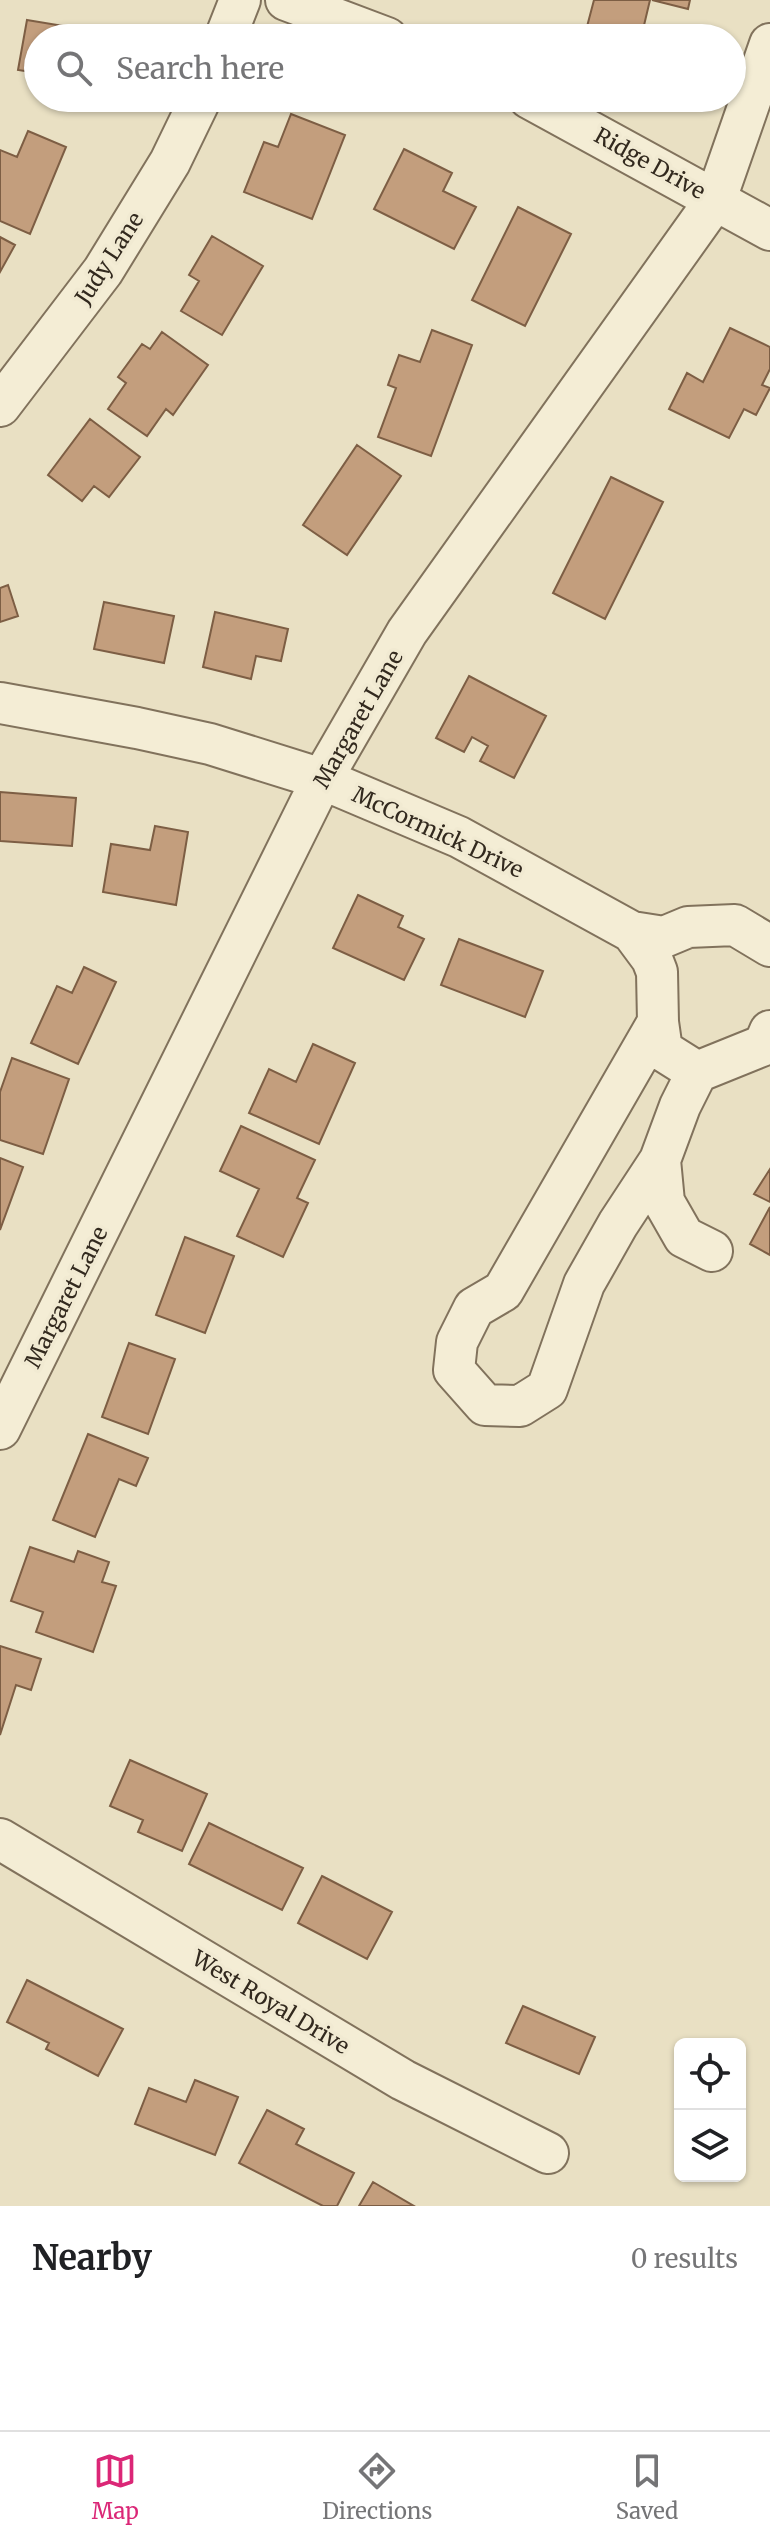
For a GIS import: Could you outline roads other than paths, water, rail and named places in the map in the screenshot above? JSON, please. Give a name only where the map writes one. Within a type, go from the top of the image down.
[{"type":"street","points":[[231,24],[240,0]]},
{"type":"street","points":[[286,0],[350,24]]},
{"type":"street","name":"Margaret Lane","points":[[0,1429],[322,779],[407,632],[716,199],[770,44]]},
{"type":"street","name":"Judy Lane","points":[[0,406],[103,271],[170,162],[194,112]]},
{"type":"street","name":"Ridge Drive","points":[[555,112],[770,230]]},
{"type":"street","name":"McCormick Drive","points":[[0,703],[210,744],[322,779],[459,837],[632,932]]},
{"type":"street","points":[[632,932],[664,937],[688,927],[735,925],[770,946]]},
{"type":"street","points":[[632,932],[652,959],[657,972],[662,1050],[697,1072]]},
{"type":"street","points":[[658,1022],[503,1291],[474,1308],[457,1342],[454,1370],[485,1405],[520,1406],[547,1389],[584,1284],[660,1160],[680,1106],[697,1072],[764,1045],[770,1031]]},
{"type":"street","points":[[660,1160],[664,1202],[684,1237],[712,1251]]},
{"type":"street","name":"West Royal Drive","points":[[3,1848],[390,2072],[548,2153]]}]
